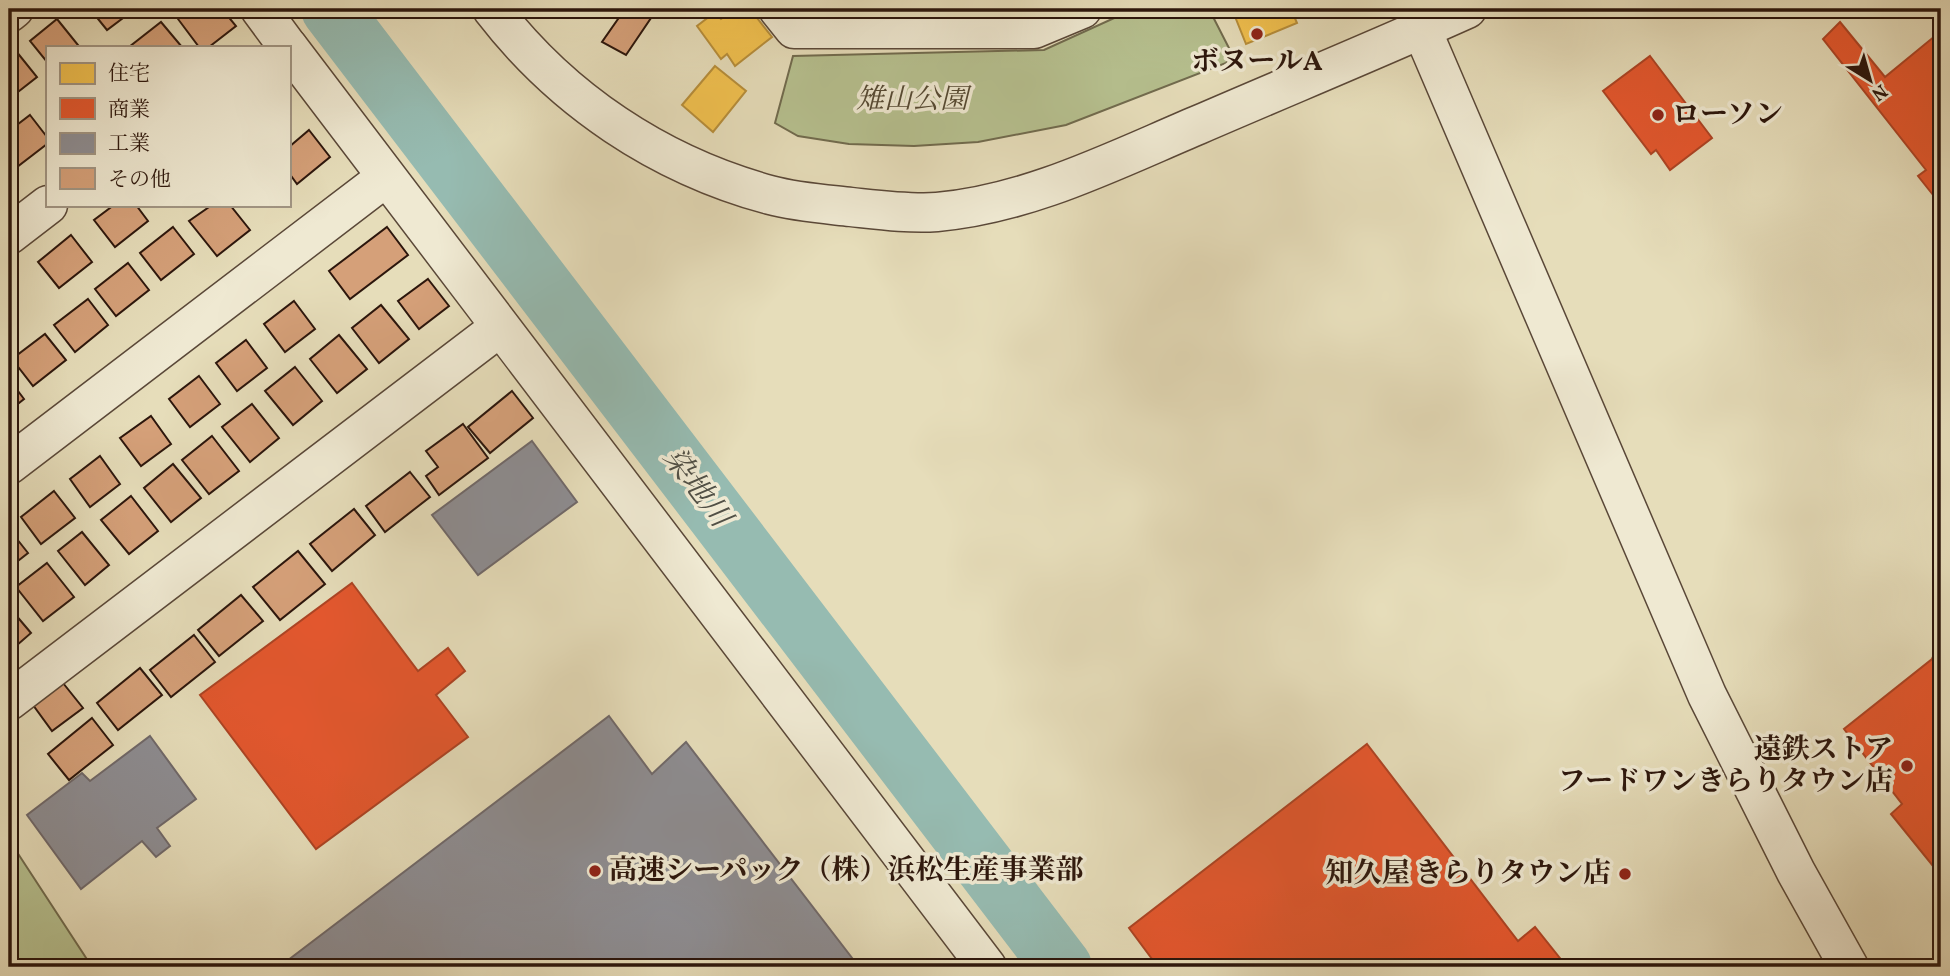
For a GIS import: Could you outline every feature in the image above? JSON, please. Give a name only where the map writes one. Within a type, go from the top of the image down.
[{"type":"street","points":[[9,13],[14,9]]},
{"type":"street","points":[[492,9],[545,68],[604,120],[705,175],[772,196],[879,210],[924,212],[992,203],[1045,188],[1417,19],[1467,9]]},
{"type":"street","points":[[778,9],[794,29],[1034,29],[1082,9]]},
{"type":"street","points":[[1417,19],[1707,695],[1796,872],[1849,967]]},
{"type":"street","points":[[290,58],[500,327],[987,967]]},
{"type":"street","points":[[9,466],[385,178]]},
{"type":"street","points":[[9,235],[47,206]]},
{"type":"street","points":[[9,701],[500,327]]},
{"type":"green space","name":"雉山公園","points":[[1134,9],[1209,9],[1232,54],[1226,63],[1066,125],[978,142],[914,146],[849,144],[798,136],[775,123],[793,56],[1044,50]]},
{"type":"green space","points":[[9,841],[15,849],[92,967],[9,967]]},
{"type":"building: 住宅","points":[[735,9],[750,9],[772,37],[735,66],[727,54],[721,59],[697,26],[714,13],[721,19]]},
{"type":"building: 住宅","name":"ボヌールA","points":[[1232,9],[1291,9],[1297,23],[1246,44]]},
{"type":"building: 住宅","points":[[715,66],[746,91],[713,132],[682,105]]},
{"type":"building: 商業","points":[[1840,22],[1885,77],[1941,31],[1941,205],[1918,176],[1926,170],[1823,39]]},
{"type":"building: 商業","name":"ローソン","points":[[1650,56],[1712,138],[1670,170],[1656,150],[1651,154],[1603,91]]},
{"type":"building: 商業","points":[[352,583],[418,671],[448,648],[465,671],[436,695],[468,737],[316,849],[200,695]]},
{"type":"building: 商業","name":"遠鉄ストア フードワンきらりタウン店","points":[[1941,638],[1941,876],[1891,814],[1902,804],[1844,729],[1932,659]]},
{"type":"building: 商業","points":[[1367,744],[1518,941],[1535,927],[1567,967],[1158,967],[1129,928]]},
{"type":"building: 工業","points":[[532,441],[577,502],[478,575],[432,515]]},
{"type":"building: 工業","name":"高速シーパック（株）浜松生産事業部","points":[[609,716],[652,774],[686,742],[859,967],[279,967]]},
{"type":"building: 工業","points":[[150,736],[196,799],[157,828],[170,846],[156,857],[142,841],[81,889],[27,815],[82,773],[90,781]]},
{"type":"building: その他","points":[[90,9],[135,9],[107,30]]},
{"type":"building: その他","points":[[189,9],[222,9],[236,26],[210,46],[198,46],[178,19]]},
{"type":"building: その他","points":[[625,9],[643,9],[653,15],[626,55],[602,42]]},
{"type":"building: その他","points":[[57,19],[78,45],[46,46],[46,61],[30,41]]},
{"type":"building: その他","points":[[161,22],[181,46],[130,46]]},
{"type":"building: その他","points":[[16,51],[37,77],[9,99],[9,56]]},
{"type":"building: その他","points":[[30,115],[46,136],[46,145],[17,167],[9,156],[9,131]]},
{"type":"building: その他","points":[[309,130],[330,157],[297,184],[290,174],[290,146]]},
{"type":"building: その他","points":[[113,206],[137,206],[148,221],[115,247],[94,220]]},
{"type":"building: その他","points":[[211,206],[231,206],[250,230],[217,256],[189,221]]},
{"type":"building: その他","points":[[173,227],[194,254],[161,280],[140,253]]},
{"type":"building: その他","points":[[387,227],[408,255],[350,299],[329,271]]},
{"type":"building: その他","points":[[71,235],[92,262],[59,288],[38,262]]},
{"type":"building: その他","points":[[128,263],[149,290],[116,316],[95,289]]},
{"type":"building: その他","points":[[428,279],[449,306],[419,329],[398,301]]},
{"type":"building: その他","points":[[88,299],[108,325],[75,352],[54,325]]},
{"type":"building: その他","points":[[294,301],[315,329],[285,352],[264,324]]},
{"type":"building: その他","points":[[381,305],[409,339],[379,363],[352,328]]},
{"type":"building: その他","points":[[45,334],[66,360],[33,386],[12,359]]},
{"type":"building: その他","points":[[339,335],[367,369],[337,393],[310,359]]},
{"type":"building: その他","points":[[246,340],[267,368],[237,391],[216,363]]},
{"type":"building: その他","points":[[295,367],[322,401],[293,425],[265,391]]},
{"type":"building: その他","points":[[199,376],[220,404],[190,427],[169,399]]},
{"type":"building: その他","points":[[9,379],[24,399],[9,411]]},
{"type":"building: その他","points":[[512,391],[533,418],[490,453],[468,427]]},
{"type":"building: その他","points":[[252,404],[279,438],[250,462],[222,427]]},
{"type":"building: その他","points":[[151,416],[171,444],[141,466],[120,438]]},
{"type":"building: その他","points":[[463,424],[488,458],[439,495],[426,476],[438,467],[426,451]]},
{"type":"building: その他","points":[[212,436],[239,471],[209,494],[182,460]]},
{"type":"building: その他","points":[[100,456],[120,484],[90,507],[70,479]]},
{"type":"building: その他","points":[[173,464],[201,498],[171,522],[144,488]]},
{"type":"building: その他","points":[[410,472],[430,497],[385,532],[366,506]]},
{"type":"building: その他","points":[[54,491],[75,518],[41,544],[21,517]]},
{"type":"building: その他","points":[[131,496],[158,531],[129,554],[101,520]]},
{"type":"building: その他","points":[[354,509],[375,535],[332,571],[310,544]]},
{"type":"building: その他","points":[[9,529],[28,553],[9,568]]},
{"type":"building: その他","points":[[82,532],[109,565],[85,585],[58,551]]},
{"type":"building: その他","points":[[298,551],[325,584],[280,620],[253,587]]},
{"type":"building: その他","points":[[47,563],[74,597],[43,621],[16,587]]},
{"type":"building: その他","points":[[241,595],[263,621],[219,656],[198,630]]},
{"type":"building: その他","points":[[9,607],[31,633],[9,652]]},
{"type":"building: その他","points":[[194,635],[215,662],[171,697],[150,670]]},
{"type":"building: その他","points":[[140,668],[162,695],[118,730],[97,703]]},
{"type":"building: その他","points":[[63,683],[83,708],[52,731],[33,705]]},
{"type":"building: その他","points":[[92,718],[113,745],[69,780],[48,754]]},
{"type":"waterway","name":"染地川","points":[[331,9],[1062,967]]},
{"type":"place","name":"ボヌールA","points":[[1257,34]]},
{"type":"place","name":"ローソン","points":[[1658,115]]},
{"type":"place","name":"遠鉄ストア フードワンきらりタウン店","points":[[1907,766]]},
{"type":"place","name":"高速シーパック（株）浜松生産事業部","points":[[595,871]]},
{"type":"place","name":"知久屋 きらりタウン店","points":[[1625,874]]}]
